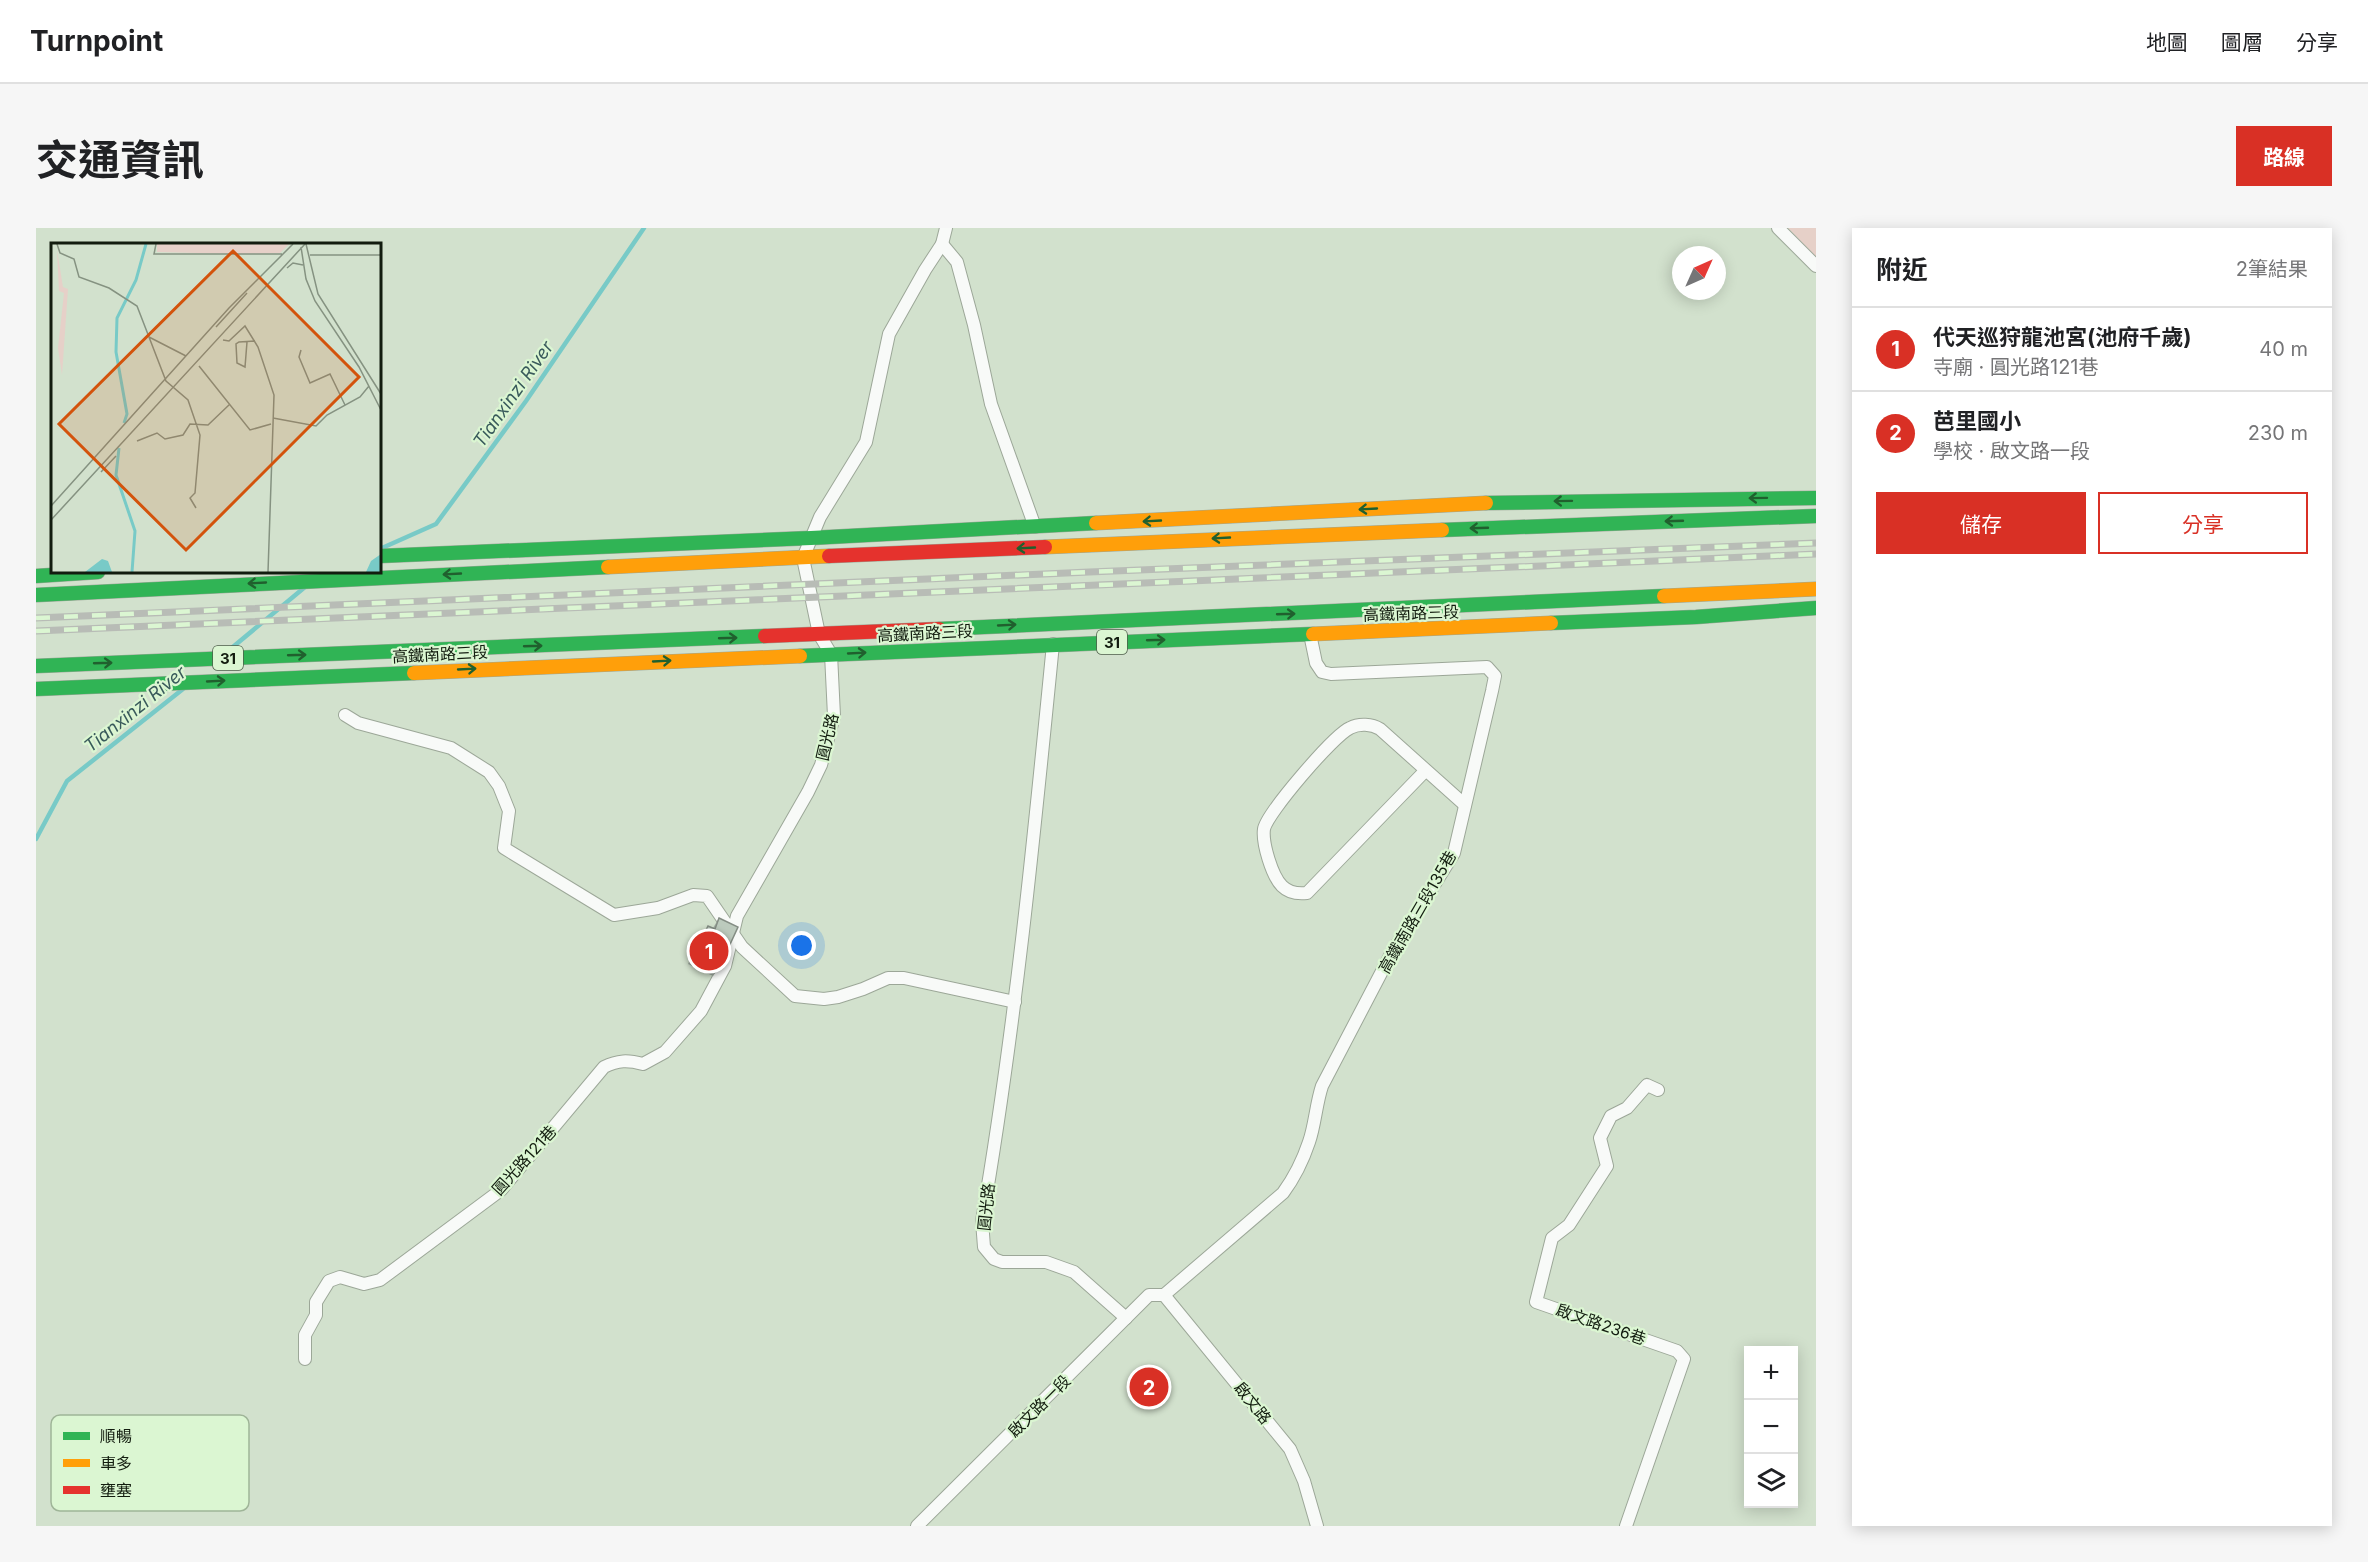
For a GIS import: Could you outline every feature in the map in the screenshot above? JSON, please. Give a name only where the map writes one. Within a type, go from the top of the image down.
[{"type":"main road","points":[[381,556],[1188,520],[1500,502],[1816,498]]},
{"type":"main road","points":[[36,595],[1297,535],[1816,516]]},
{"type":"main road","points":[[1188,520],[1297,535]]},
{"type":"main road","points":[[36,576],[82,573]]},
{"type":"main road","points":[[36,584],[127,590]]},
{"type":"main road","name":"高鐵南路三段","points":[[40,665],[819,634],[1816,589]]},
{"type":"main road","name":"高鐵南路三段","points":[[36,688],[1696,618],[1816,608]]},
{"type":"main road","points":[[1226,616],[1310,634]]},
{"type":"street","points":[[803,558],[820,517],[866,442],[889,334],[942,244],[946,228]]},
{"type":"street","points":[[1778,228],[1816,266]]},
{"type":"street","points":[[942,244],[957,262],[974,324],[991,404],[1035,527]]},
{"type":"street","name":"圓光路","points":[[734,934],[737,916],[821,765],[834,716],[831,654],[819,634],[803,558]]},
{"type":"street","name":"高鐵南路三段135巷","points":[[1164,1295],[1283,1193],[1291,1182],[1310,1141],[1315,1109],[1322,1086],[1354,1029],[1391,954],[1454,853],[1496,676],[1487,667],[1332,674],[1322,672],[1316,663],[1310,634]]},
{"type":"street","name":"圓光路","points":[[1053,644],[1030,887],[1000,1114],[982,1221],[984,1247],[994,1259],[1002,1262],[1046,1262],[1074,1272],[1126,1318]]},
{"type":"street","points":[[345,715],[358,723],[377,729],[451,748],[489,772],[499,786],[509,811],[504,848],[614,915],[658,908],[693,895],[707,896],[751,957],[795,996],[824,999],[838,997],[888,978],[904,978],[1015,1002]]},
{"type":"street","points":[[1426,770],[1307,893],[1295,894],[1282,886],[1273,872],[1266,850],[1264,829],[1276,807],[1338,735],[1352,726],[1373,724],[1426,770],[1465,805]]},
{"type":"street","name":"圓光路121巷","points":[[305,1359],[305,1335],[316,1315],[316,1302],[329,1281],[340,1276],[364,1284],[380,1280],[501,1190],[604,1067],[629,1060],[643,1064],[665,1052],[701,1011],[725,966],[734,934]]},
{"type":"street","name":"啟文路236巷","points":[[1626,1526],[1684,1359],[1677,1351],[1536,1302],[1552,1238],[1569,1225],[1607,1166],[1600,1138],[1611,1116],[1628,1108],[1647,1085],[1658,1090]]},
{"type":"street","name":"啟文路一段","points":[[917,1526],[1149,1295],[1164,1295]]},
{"type":"street","name":"啟文路","points":[[1164,1295],[1290,1449],[1304,1481],[1317,1526]]},
{"type":"shaded area","points":[[1788,228],[1816,228],[1816,257]]},
{"type":"building","points":[[719,918],[738,927],[720,966],[695,954],[708,926],[715,929]]},
{"type":"waterway","name":"Tianxinzi River","points":[[382,548],[436,524],[526,401],[644,228]]},
{"type":"waterway","name":"Tianxinzi River","points":[[228,651],[305,587]]},
{"type":"waterway","name":"Tianxinzi River","points":[[36,839],[67,781],[183,689]]},
{"type":"railway","points":[[36,618],[1816,543]]},
{"type":"railway","points":[[36,631],[1816,554]]},
{"type":"traffic: fast","points":[[1486,503],[1816,498]]},
{"type":"traffic: fast","points":[[1442,530],[1816,516]]},
{"type":"traffic: fast","points":[[381,556],[811,538],[1096,523]]},
{"type":"traffic: fast","points":[[36,595],[608,567]]},
{"type":"traffic: fast","points":[[36,576],[82,573]]},
{"type":"traffic: fast","points":[[939,629],[1664,596]]},
{"type":"traffic: fast","points":[[1551,623],[1696,617],[1816,608]]},
{"type":"traffic: fast","points":[[800,656],[1313,634]]},
{"type":"traffic: fast","points":[[36,666],[765,636]]},
{"type":"traffic: fast","points":[[36,689],[414,673]]},
{"type":"traffic: slow","points":[[1096,523],[1486,503]]},
{"type":"traffic: slow","points":[[1045,547],[1442,530]]},
{"type":"traffic: slow","points":[[608,567],[829,556]]},
{"type":"traffic: slow","points":[[1664,596],[1816,589]]},
{"type":"traffic: slow","points":[[1313,634],[1551,623]]},
{"type":"traffic: slow","points":[[414,673],[800,656]]},
{"type":"traffic: jam","points":[[829,556],[1045,547]]},
{"type":"traffic: jam","points":[[765,636],[939,629]]},
{"type":"place","name":"代天巡狩龍池宮(池府千歲)","points":[[709,951]]},
{"type":"place","name":"芭里國小","points":[[1149,1387]]}]
